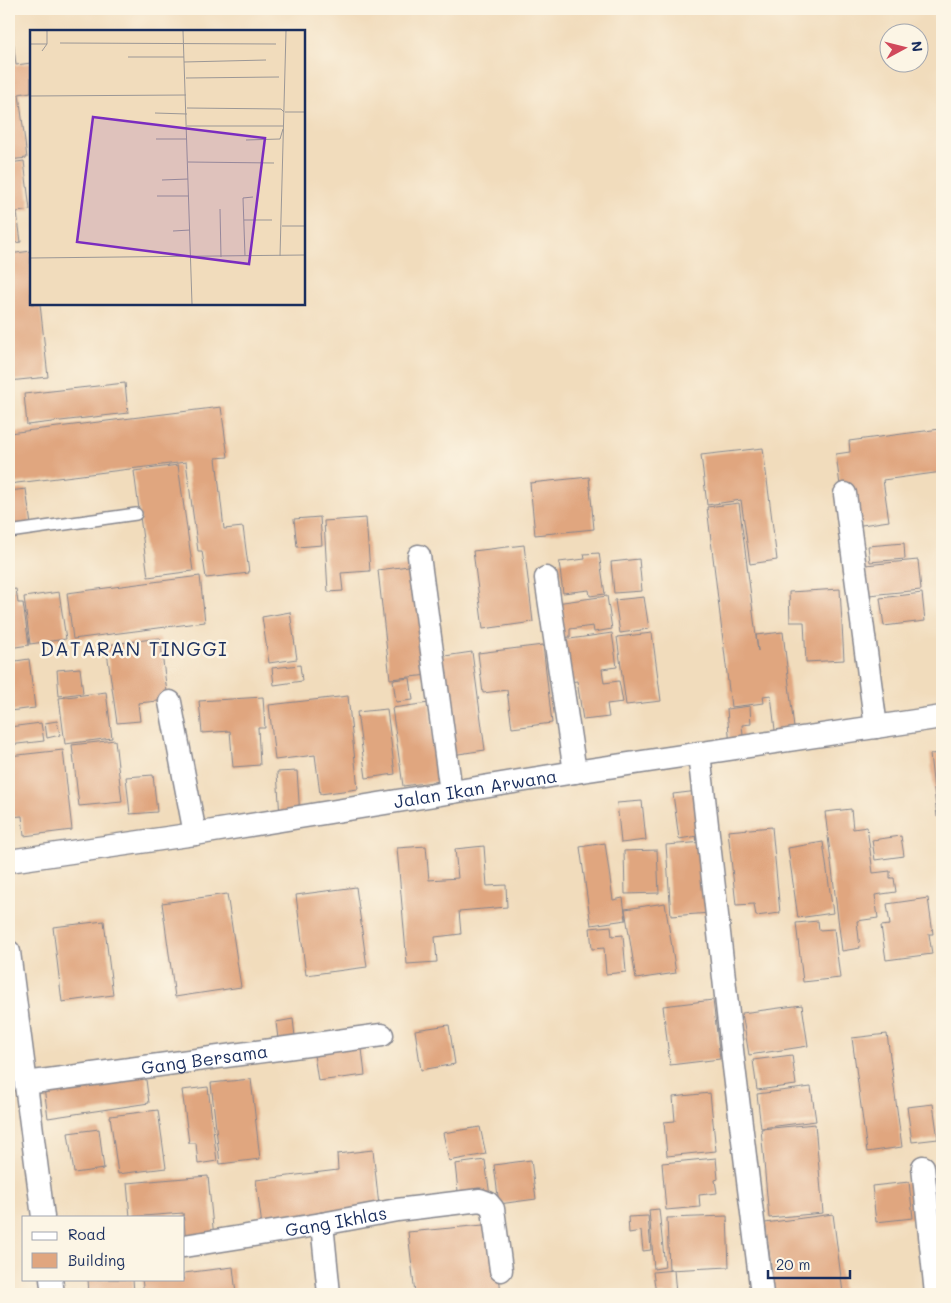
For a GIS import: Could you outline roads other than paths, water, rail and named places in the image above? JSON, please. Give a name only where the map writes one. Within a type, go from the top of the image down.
[{"type":"street","points":[[845,494],[876,727]]},
{"type":"street","points":[[420,556],[451,792]]},
{"type":"street","points":[[546,578],[575,772]]},
{"type":"street","points":[[170,702],[195,834]]},
{"type":"street","name":"Jalan Ikan Arwana","points":[[9,862],[195,834],[575,772],[942,717]]},
{"type":"street","points":[[698,753],[762,1294]]},
{"type":"street","points":[[9,952],[43,1216]]},
{"type":"street","name":"Gang Bersama","points":[[26,1083],[382,1035]]},
{"type":"street","points":[[923,1167],[936,1294]]},
{"type":"street","name":"Gang Ikhlas","points":[[185,1246],[397,1210],[480,1200],[488,1202],[493,1209],[501,1270]]},
{"type":"street","points":[[322,1224],[329,1294]]},
{"type":"street","points":[[51,1280],[53,1294]]},
{"type":"lane","points":[[9,532],[136,514]]},
{"type":"district","name":"DATARAN TINGGI","points":[[134,648]]}]
